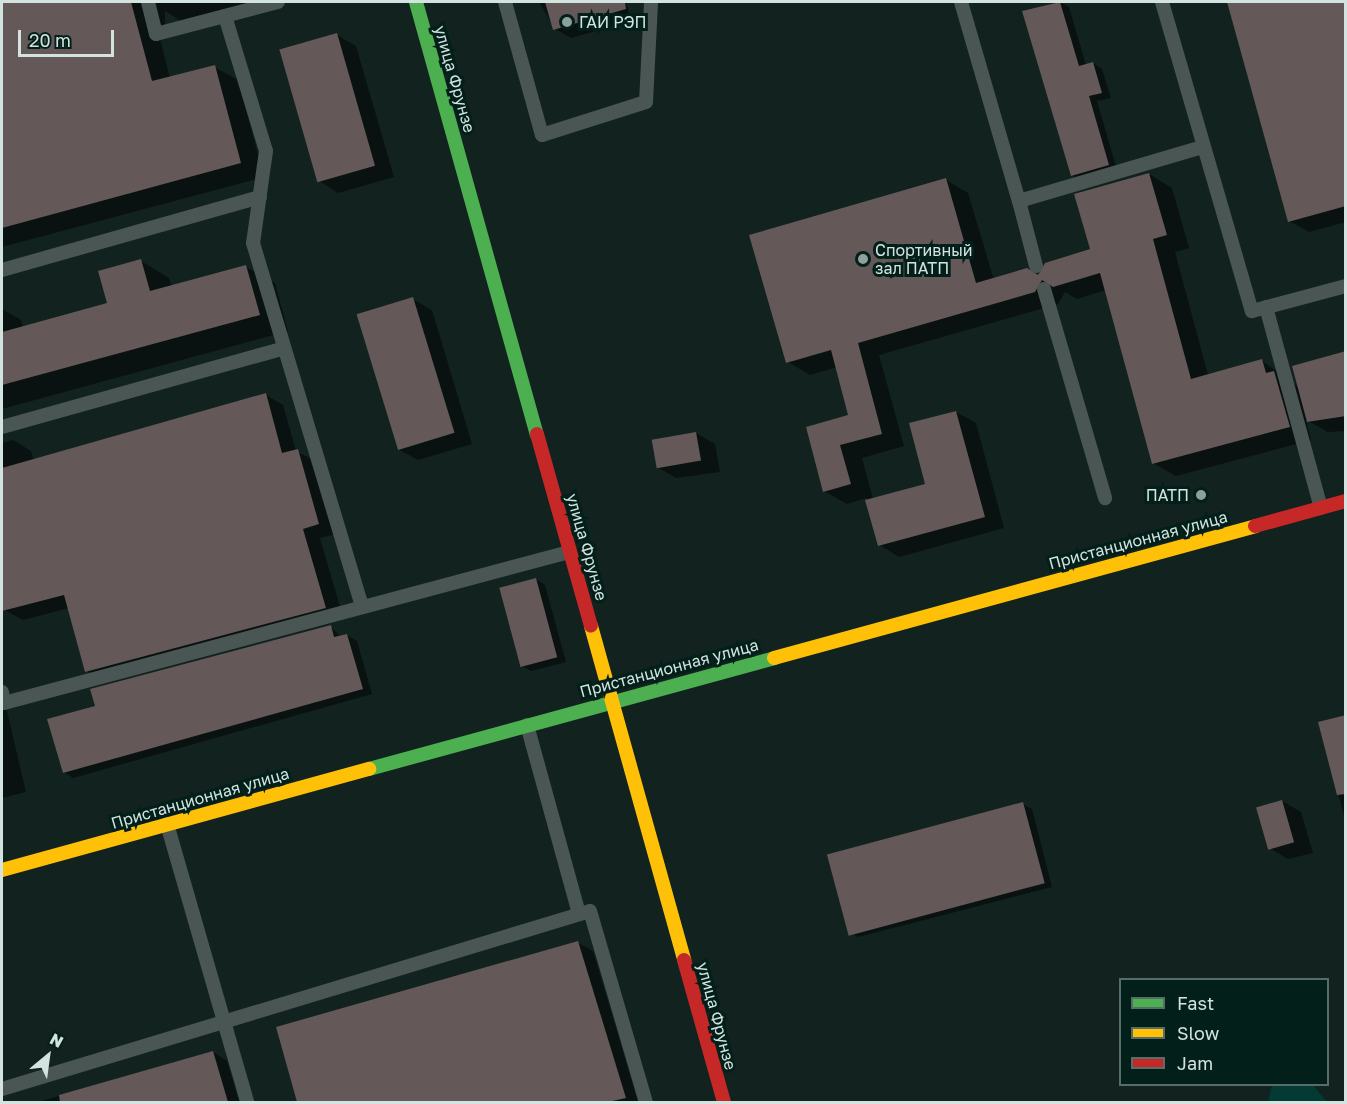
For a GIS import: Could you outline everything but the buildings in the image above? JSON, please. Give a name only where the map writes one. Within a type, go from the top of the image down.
[{"type":"main road","name":"улица Фрунзе","points":[[416,2],[724,1102]]},
{"type":"main road","name":"Пристанционная улица","points":[[2,870],[613,700],[1346,501]]},
{"type":"lane","points":[[148,2],[156,34],[278,2]]},
{"type":"lane","points":[[506,2],[542,135],[646,102],[651,2]]},
{"type":"lane","points":[[961,2],[1036,266]]},
{"type":"lane","points":[[1162,2],[1252,311],[1346,286]]},
{"type":"lane","points":[[225,16],[266,151],[253,243],[362,607]]},
{"type":"lane","points":[[1019,201],[1203,147]]},
{"type":"lane","points":[[2,270],[260,197]]},
{"type":"lane","points":[[1044,289],[1105,498]]},
{"type":"lane","points":[[1266,307],[1321,508]]},
{"type":"lane","points":[[2,427],[284,348]]},
{"type":"lane","points":[[2,692],[4,703],[571,551]]},
{"type":"lane","points":[[526,724],[579,914]]},
{"type":"lane","points":[[167,824],[247,1102]]},
{"type":"lane","points":[[2,1089],[590,910],[646,1102]]},
{"type":"green space","points":[[1272,1086],[1314,1086],[1327,1102],[1268,1102]]},
{"type":"traffic: fast","points":[[416,2],[537,434]]},
{"type":"traffic: fast","points":[[369,769],[774,658]]},
{"type":"traffic: slow","points":[[774,658],[1255,526]]},
{"type":"traffic: slow","points":[[591,626],[684,960]]},
{"type":"traffic: slow","points":[[2,870],[369,769]]},
{"type":"traffic: jam","points":[[537,434],[591,626]]},
{"type":"traffic: jam","points":[[1255,526],[1346,501]]},
{"type":"traffic: jam","points":[[684,960],[724,1102]]},
{"type":"place","name":"ГАИ РЭП","points":[[567,22]]},
{"type":"place","name":"Спортивный зал ПАТП","points":[[863,259]]},
{"type":"place","name":"ПАТП","points":[[1201,495]]}]
